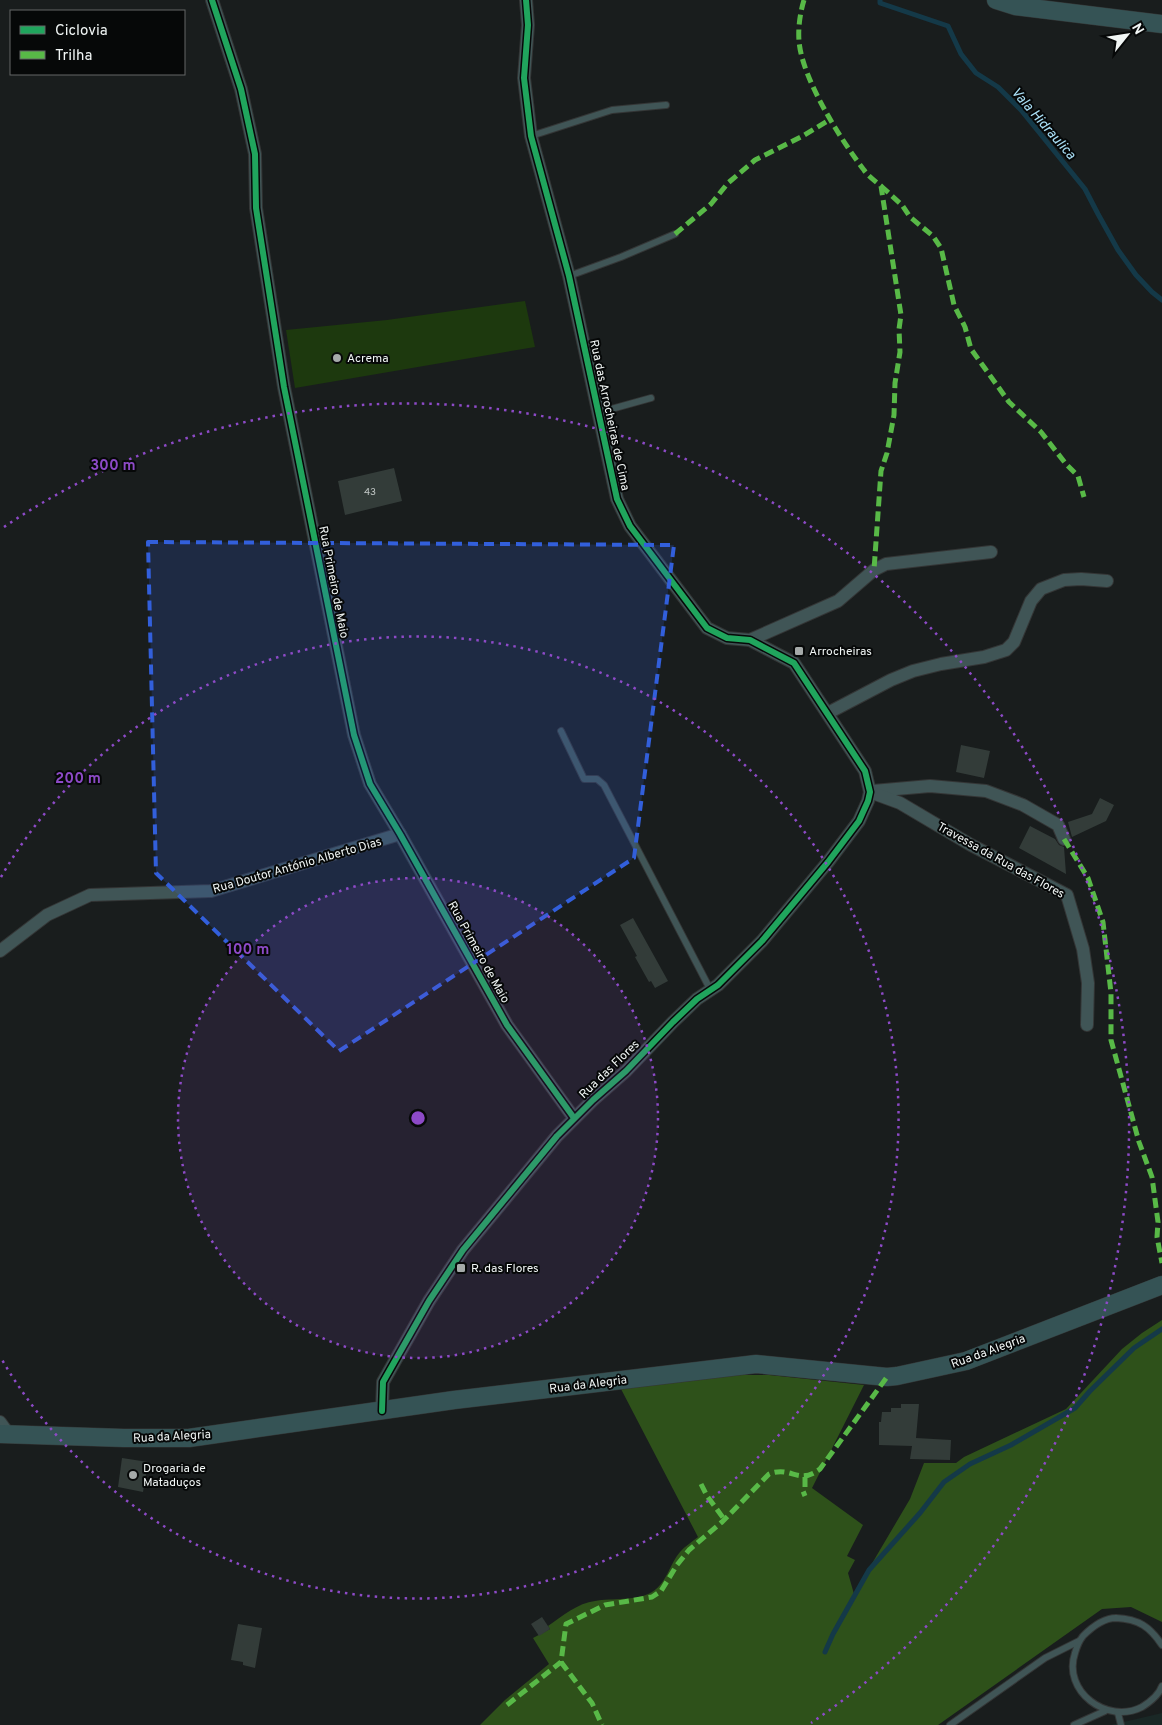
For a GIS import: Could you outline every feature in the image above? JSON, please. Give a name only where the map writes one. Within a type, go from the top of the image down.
[{"type":"street","name":"Rua Primeiro de Maio","points":[[212,0],[241,89],[255,154],[256,208],[284,387],[354,735],[370,784],[507,1025],[574,1118]]},
{"type":"street","name":"Rua das Arrocheiras de Cima","points":[[526,0],[528,25],[524,78],[531,136],[568,276],[617,499],[630,526],[707,628],[727,638],[750,640],[794,663],[866,770],[870,792]]},
{"type":"street","points":[[996,0],[1015,6],[1162,24]]},
{"type":"street","points":[[750,640],[838,601],[874,570],[886,564],[991,552]]},
{"type":"street","points":[[828,713],[891,680],[913,671],[984,657],[1006,650],[1014,642],[1031,601],[1041,589],[1064,580],[1081,578],[1107,581]]},
{"type":"street","points":[[870,792],[930,786],[986,791],[1024,805],[1058,825],[1064,839]]},
{"type":"street","name":"Rua das Flores","points":[[382,1411],[383,1382],[444,1276],[521,1178],[574,1118],[626,1071],[673,1022],[718,985],[762,940],[828,862],[859,821],[870,792]]},
{"type":"street","name":"Travessa da Rua das Flores","points":[[870,792],[900,803],[972,845],[1067,894],[1083,949],[1088,983],[1088,1025]]},
{"type":"street","name":"Rua Doutor António Alberto Dias","points":[[0,952],[47,915],[90,895],[211,891],[400,834]]},
{"type":"street","name":"Rua da Alegria","points":[[3,1430],[124,1438],[189,1438],[610,1381],[756,1364],[819,1372],[887,1377],[897,1376],[966,1361],[1162,1285]]},
{"type":"lane","points":[[531,136],[612,110],[666,105]]},
{"type":"lane","points":[[568,276],[621,257],[675,234]]},
{"type":"lane","points":[[597,413],[651,398]]},
{"type":"lane","points":[[561,731],[584,779],[597,779],[604,785],[710,990]]},
{"type":"lane","points":[[950,1725],[1045,1658],[1079,1641],[1094,1625],[1114,1618],[1135,1620],[1162,1635]]},
{"type":"lane","points":[[1153,1631],[1162,1645]]},
{"type":"lane","points":[[1079,1641],[1072,1661],[1075,1682],[1087,1700],[1105,1711],[1118,1713],[1135,1711],[1149,1703],[1162,1689]]},
{"type":"lane","points":[[1074,1725],[1105,1711]]},
{"type":"lane","points":[[1118,1713],[1121,1725]]},
{"type":"highlighted area","points":[[148,542],[674,545],[634,858],[339,1051],[156,873]]},
{"type":"shaded area","points":[[1162,1713],[1162,1725],[1111,1725]]},
{"type":"green space","points":[[525,301],[535,347],[295,388],[286,330],[387,320]]},
{"type":"green space","points":[[1162,1320],[1162,1622],[1131,1607],[1102,1609],[938,1725],[480,1725],[505,1700],[549,1664],[533,1638],[550,1629],[548,1626],[582,1604],[601,1600],[639,1597],[652,1592],[665,1579],[680,1552],[698,1537],[621,1389],[721,1375],[769,1375],[864,1385],[812,1488],[863,1525],[847,1556],[855,1560],[848,1573],[854,1594],[910,1499],[924,1463],[956,1463],[964,1457],[1066,1409],[1122,1349]]},
{"type":"building","points":[[394,468],[402,501],[345,515],[338,481]]},
{"type":"building","points":[[961,745],[990,751],[984,778],[956,772]]},
{"type":"building","points":[[1100,798],[1114,805],[1106,821],[1072,837],[1068,822],[1092,814]]},
{"type":"building","points":[[1030,826],[1055,839],[1059,845],[1064,847],[1066,874],[1019,848]]},
{"type":"building","points":[[633,918],[668,981],[655,988],[651,981],[649,982],[635,957],[637,956],[620,925]]},
{"type":"building","points":[[901,1404],[919,1404],[916,1438],[951,1440],[950,1460],[910,1459],[912,1446],[879,1445],[879,1422],[881,1422],[882,1412],[891,1412],[891,1408],[901,1408]]},
{"type":"building","name":"Drogaria de Mataduços","points":[[122,1458],[148,1462],[143,1492],[118,1487]]},
{"type":"building","points":[[542,1617],[550,1629],[539,1636],[531,1624]]},
{"type":"building","points":[[238,1624],[262,1628],[255,1668],[243,1665],[243,1662],[231,1660]]},
{"type":"waterway","name":"Vala Hidraulica","points":[[880,0],[880,3],[948,26],[961,54],[976,73],[998,87],[1021,110],[1085,189],[1118,250],[1136,275],[1162,300]]},
{"type":"waterway","points":[[825,1652],[869,1570],[920,1513],[944,1482],[970,1464],[1011,1445],[1075,1408],[1134,1348],[1162,1329]]},
{"type":"marked path","points":[[804,0],[801,10],[799,41],[807,73],[824,109],[845,143],[866,172],[881,186],[901,315],[899,329],[900,352],[895,383],[894,415],[887,453],[881,471],[874,570]]},
{"type":"marked path","points":[[675,234],[711,204],[728,183],[755,160],[801,137],[831,119]]},
{"type":"marked path","points":[[881,186],[902,205],[910,217],[933,236],[941,248],[954,305],[965,327],[971,349],[1009,402],[1041,432],[1078,476],[1084,497]]},
{"type":"marked path","points":[[1064,839],[1088,878],[1103,922],[1111,993],[1111,1040],[1139,1142],[1152,1177],[1158,1222],[1157,1237],[1162,1263]]},
{"type":"marked path","points":[[507,1705],[561,1662],[566,1624],[605,1605],[652,1597],[661,1591],[689,1550],[722,1522],[769,1474],[783,1472],[806,1476],[820,1469],[887,1377]]},
{"type":"marked path","points":[[805,1477],[803,1491],[805,1496]]},
{"type":"marked path","points":[[701,1484],[707,1496],[724,1519]]},
{"type":"marked path","points":[[561,1662],[592,1703],[602,1725]]},
{"type":"cycle path","points":[[212,0],[241,89],[255,154],[256,208],[284,387],[354,735],[370,784],[507,1025],[574,1118]]},
{"type":"cycle path","points":[[382,1411],[383,1382],[429,1301],[463,1250],[557,1136],[593,1100],[626,1071],[697,999],[718,985],[762,941],[828,862],[859,821],[870,792],[865,771],[794,663],[750,640],[727,638],[707,628],[630,526],[617,499],[569,276],[531,136],[524,78],[528,25],[526,0]]},
{"type":"place","name":"Acrema","points":[[337,358]]},
{"type":"place","name":"Arrocheiras","points":[[799,651]]},
{"type":"place","name":"R. das Flores","points":[[461,1268]]},
{"type":"place","name":"Drogaria de Mataduços","points":[[133,1475]]}]
